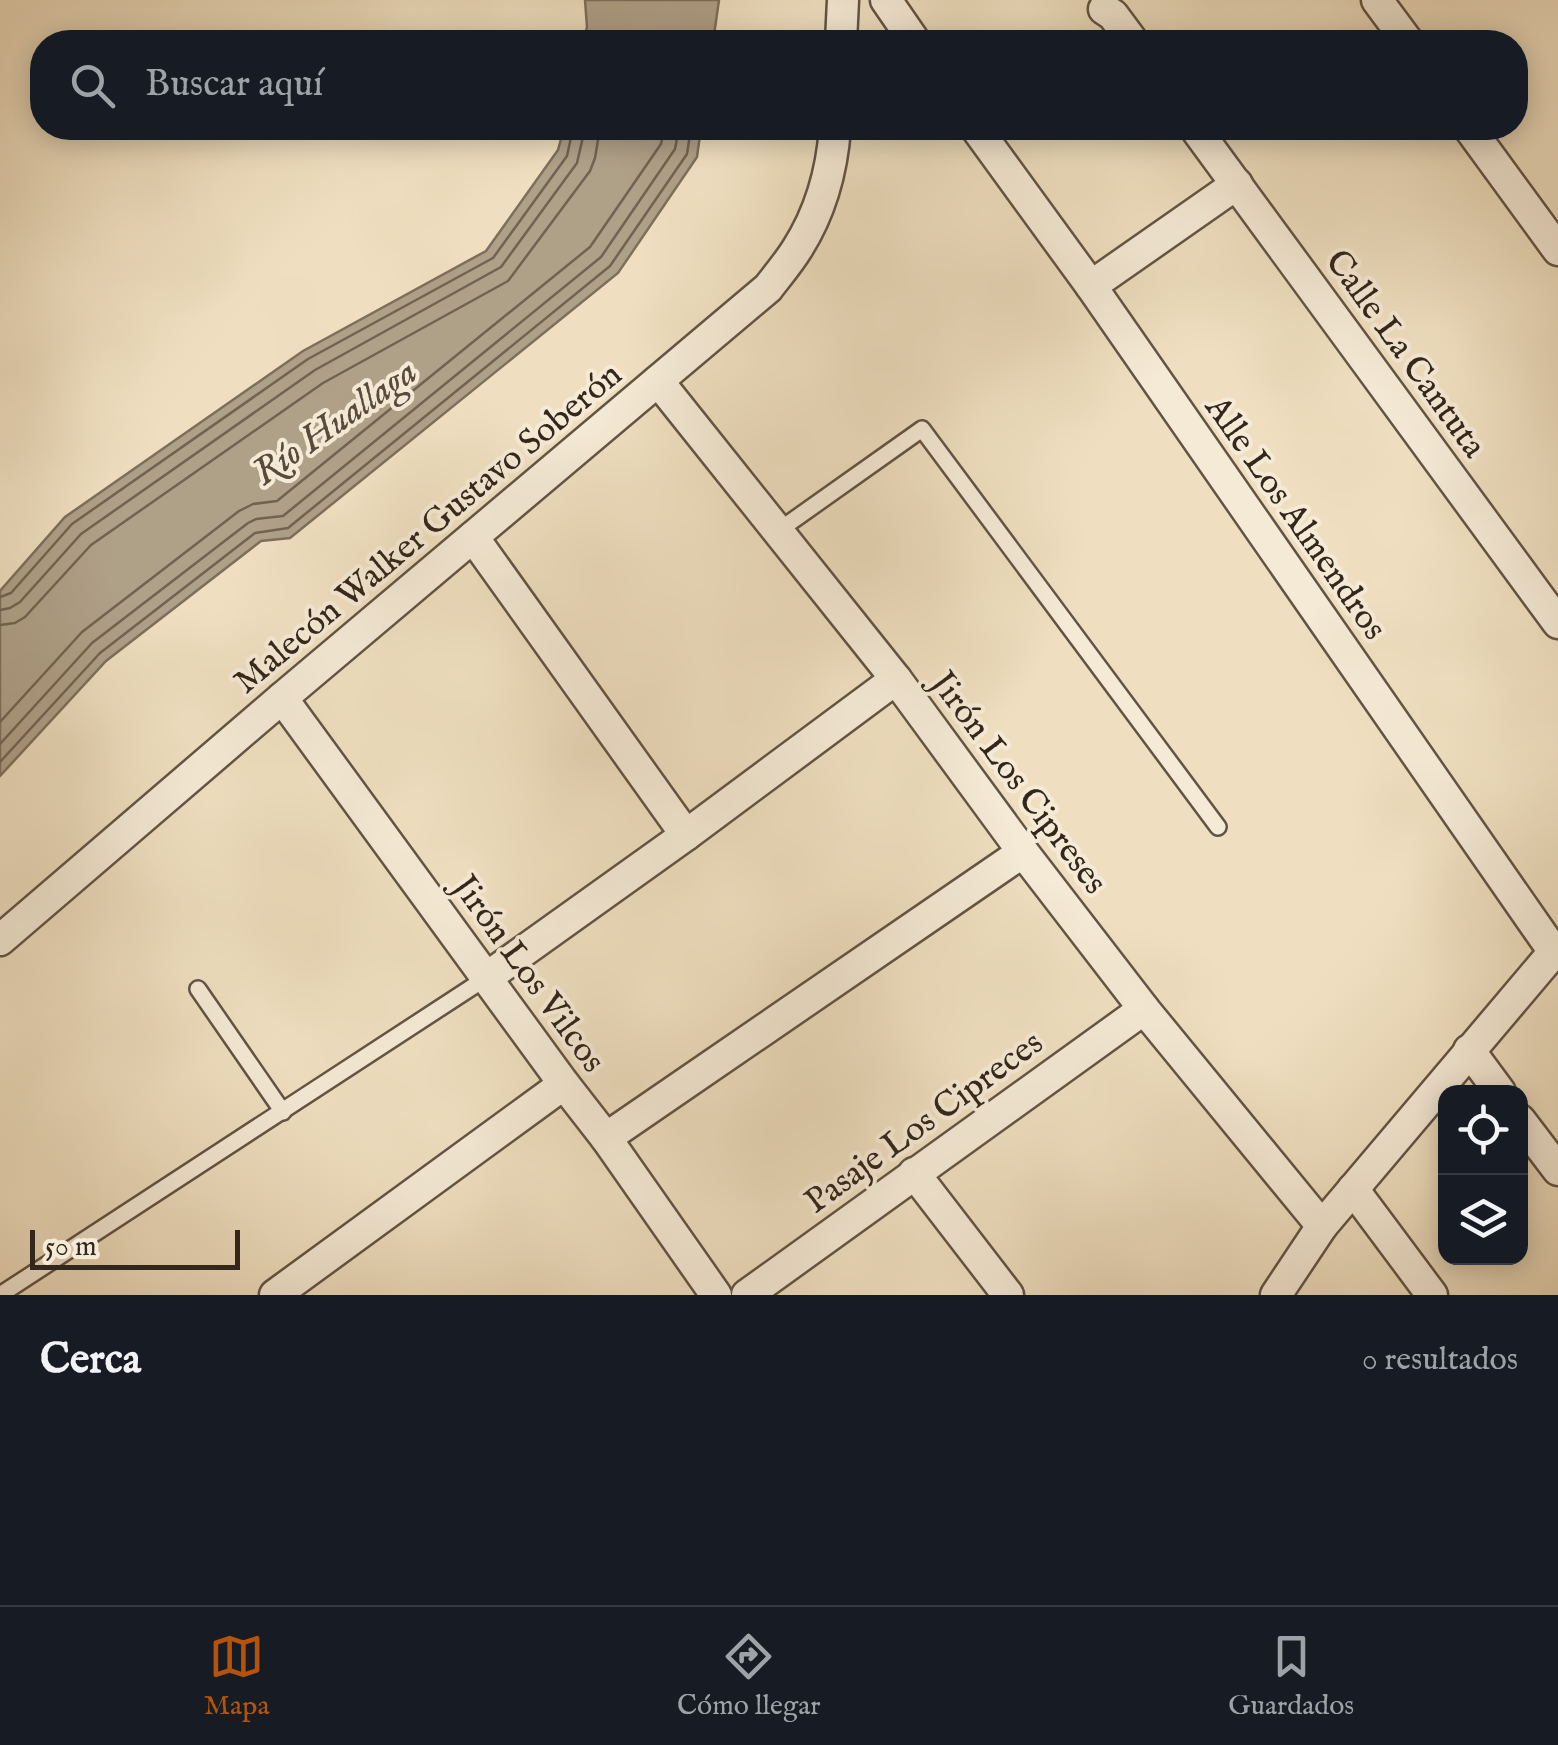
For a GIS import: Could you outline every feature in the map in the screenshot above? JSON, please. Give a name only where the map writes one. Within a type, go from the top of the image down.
[{"type":"street","points":[[842,30],[843,0]]},
{"type":"street","points":[[886,0],[907,30]]},
{"type":"street","points":[[1377,0],[1399,30]]},
{"type":"street","points":[[1104,10],[1124,30]]},
{"type":"street","name":"Malecón Walker Gustavo Soberón","points":[[0,940],[768,288],[798,248],[821,200],[834,140]]},
{"type":"street","name":"Alle Los Almendros","points":[[985,140],[1556,949]]},
{"type":"street","name":"Calle La Cantuta","points":[[1204,140],[1558,623]]},
{"type":"street","points":[[1478,140],[1558,250]]},
{"type":"street","points":[[1091,286],[1237,184]]},
{"type":"street","name":"Jirón Los Cipreses","points":[[658,382],[896,679],[1022,852],[1144,1009],[1322,1226]]},
{"type":"street","points":[[473,537],[686,834]]},
{"type":"street","points":[[486,978],[896,679]]},
{"type":"street","name":"Jirón Los Vilcos","points":[[282,698],[606,1138],[701,1290]]},
{"type":"street","points":[[606,1138],[1022,852]]},
{"type":"street","points":[[1276,1295],[1322,1226],[1556,949]]},
{"type":"street","name":"Pasaje Los Cipreces","points":[[747,1295],[1144,1009]]},
{"type":"street","points":[[1469,1050],[1495,1085]]},
{"type":"street","points":[[275,1295],[564,1084]]},
{"type":"street","points":[[1528,1131],[1558,1170]]},
{"type":"street","points":[[914,1174],[1008,1295]]},
{"type":"street","points":[[1353,1189],[1432,1295]]},
{"type":"lane","points":[[778,531],[922,429],[1218,827]]},
{"type":"lane","points":[[0,1295],[486,978]]},
{"type":"lane","points":[[198,989],[284,1112]]},
{"type":"water","points":[[585,0],[719,0],[715,30],[586,30]]},
{"type":"water","name":"Río Huallaga","points":[[561,140],[699,140],[697,157],[618,273],[290,538],[261,541],[106,661],[0,776],[0,591],[65,517],[303,351],[486,251],[558,150]]}]
